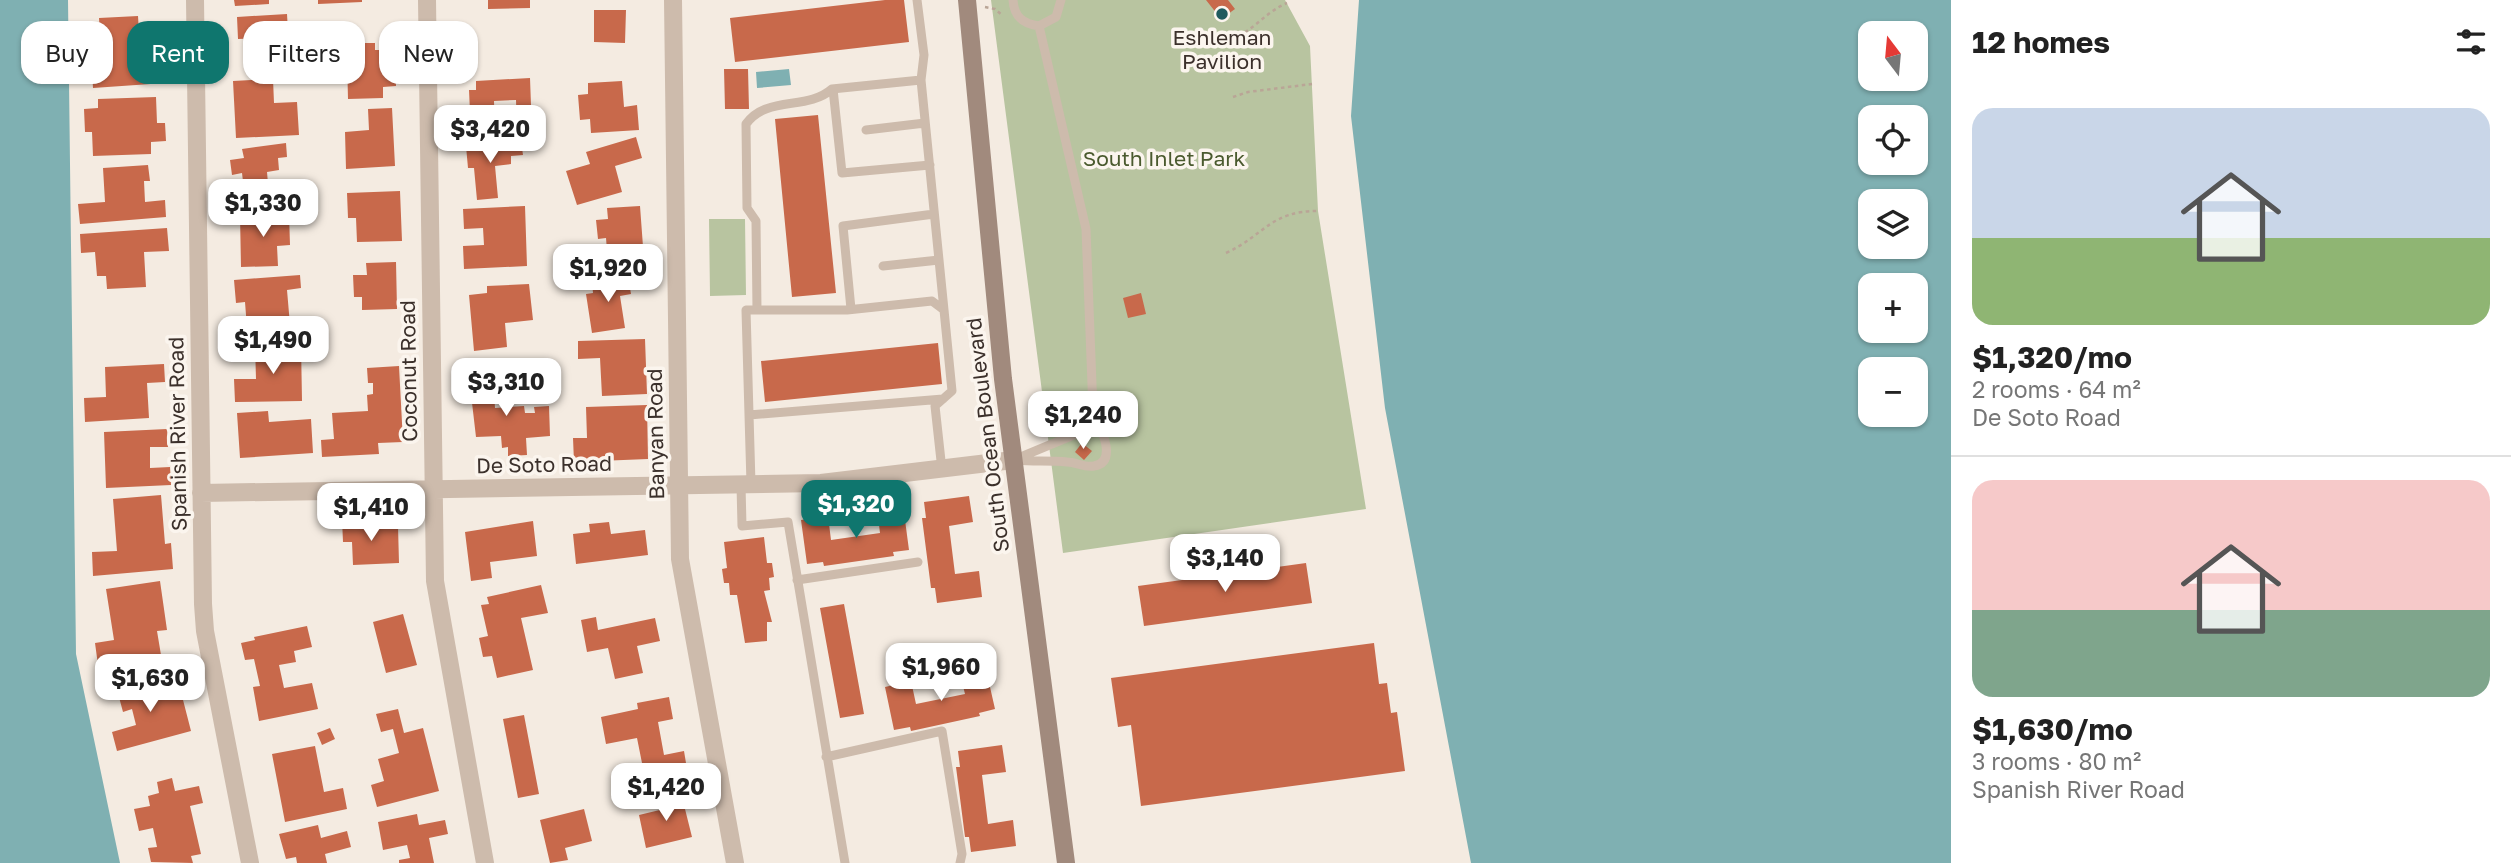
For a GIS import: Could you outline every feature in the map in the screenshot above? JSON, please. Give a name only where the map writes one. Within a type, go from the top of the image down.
[{"type":"main road","name":"South Ocean Boulevard","points":[[968,2],[1013,460],[1066,863]]},
{"type":"street","name":"Spanish River Road","points":[[195,0],[205,631],[250,863]]},
{"type":"street","name":"Coconut Road","points":[[427,0],[437,607],[485,863]]},
{"type":"street","name":"Banyan Road","points":[[673,0],[679,486],[683,586],[735,863]]},
{"type":"street","name":"De Soto Road","points":[[201,493],[837,482],[1013,460]]},
{"type":"lane","points":[[917,0],[924,55],[921,80],[952,391],[935,406],[942,470]]},
{"type":"lane","points":[[1013,0],[1016,15],[1022,21],[1039,26],[1056,17],[1061,0]]},
{"type":"lane","points":[[1013,460],[1043,464],[1072,462],[1094,466],[1107,456],[1107,446],[1093,410],[1086,229],[1039,26]]},
{"type":"lane","points":[[757,310],[756,221],[747,208],[746,124],[754,113],[769,106],[821,99],[833,89],[921,80]]},
{"type":"lane","points":[[833,89],[842,173],[930,165]]},
{"type":"lane","points":[[866,130],[925,123]]},
{"type":"lane","points":[[851,309],[843,226],[934,214]]},
{"type":"lane","points":[[883,266],[939,260]]},
{"type":"lane","points":[[845,863],[788,522],[742,526],[749,415],[746,310],[851,309],[932,301],[944,310]]},
{"type":"lane","points":[[749,415],[943,399]]},
{"type":"lane","points":[[1013,460],[1076,434],[1093,410]]},
{"type":"lane","points":[[797,580],[918,562]]},
{"type":"lane","points":[[826,757],[942,731],[962,855],[960,863]]},
{"type":"path","points":[[968,2],[995,9],[1009,25]]},
{"type":"path","points":[[1239,36],[1268,13],[1287,3]]},
{"type":"path","points":[[1233,97],[1248,92],[1312,84]]},
{"type":"path","points":[[1226,253],[1253,238],[1284,214],[1318,211]]},
{"type":"green space","name":"South Inlet Park","points":[[991,0],[1285,0],[1310,46],[1318,211],[1366,509],[1063,553]]},
{"type":"green space","points":[[709,219],[745,219],[746,295],[710,296]]},
{"type":"water","points":[[0,0],[68,0],[68,21],[21,21],[21,84],[69,84],[76,654],[120,863],[0,863]]},
{"type":"water","points":[[1359,0],[1951,0],[1951,863],[1471,863],[1385,408],[1351,116]]},
{"type":"water","points":[[789,69],[791,85],[757,88],[756,72]]},
{"type":"building","points":[[234,0],[269,0],[269,4],[235,6]]},
{"type":"building","points":[[318,0],[362,0],[362,2],[318,4]]},
{"type":"building","points":[[488,0],[530,0],[530,8],[488,9]]},
{"type":"building","points":[[904,0],[909,42],[735,62],[730,18]]},
{"type":"building","name":"Eshleman Pavilion","points":[[1206,0],[1228,0],[1235,9],[1221,19]]},
{"type":"building","points":[[594,10],[626,10],[625,43],[594,42]]},
{"type":"building","points":[[287,14],[287,21],[243,21],[243,39],[238,39],[237,17]]},
{"type":"building","points":[[138,16],[138,21],[127,21],[127,84],[151,84],[93,88],[93,84],[113,84],[113,21],[99,21],[99,18]]},
{"type":"building","points":[[365,43],[375,43],[375,50],[379,50],[379,84],[396,86],[383,87],[383,98],[348,99],[348,84],[365,84]]},
{"type":"building","points":[[724,69],[748,69],[749,109],[725,109]]},
{"type":"building","points":[[530,78],[532,132],[517,132],[516,100],[494,101],[495,133],[471,134],[469,90],[476,90],[478,81]]},
{"type":"building","points":[[243,80],[243,84],[273,84],[274,103],[297,102],[299,135],[236,138],[233,81]]},
{"type":"building","points":[[622,81],[624,107],[637,105],[639,130],[591,133],[590,119],[580,120],[578,95],[588,94],[588,83]]},
{"type":"building","points":[[156,97],[157,123],[165,123],[166,141],[151,142],[151,154],[93,156],[92,132],[85,132],[84,109],[98,108],[98,99]]},
{"type":"building","points":[[392,108],[395,166],[346,169],[345,132],[369,130],[368,109]]},
{"type":"building","points":[[818,115],[836,293],[792,297],[775,119]]},
{"type":"building","points":[[636,137],[642,158],[615,166],[622,192],[577,205],[566,171],[590,164],[586,152]]},
{"type":"building","points":[[521,141],[523,155],[511,156],[511,164],[495,166],[498,198],[477,200],[474,168],[468,168],[466,146]]},
{"type":"building","points":[[286,143],[287,157],[278,158],[279,170],[267,172],[269,195],[245,198],[242,173],[232,175],[230,160],[244,158],[242,149]]},
{"type":"building","points":[[148,165],[150,181],[144,181],[145,202],[165,200],[166,217],[80,224],[78,204],[105,202],[103,168]]},
{"type":"building","points":[[400,191],[402,241],[357,242],[356,218],[348,218],[347,193]]},
{"type":"building","points":[[525,206],[527,266],[464,269],[463,246],[484,245],[483,228],[464,229],[463,209]]},
{"type":"building","points":[[640,206],[644,260],[608,263],[606,238],[598,239],[596,220],[608,219],[607,208]]},
{"type":"building","points":[[289,214],[290,245],[277,246],[278,266],[241,267],[240,215]]},
{"type":"building","points":[[167,228],[169,251],[144,252],[146,287],[107,289],[106,276],[97,276],[95,252],[81,253],[80,234]]},
{"type":"building","points":[[396,262],[397,309],[362,310],[362,297],[354,297],[353,275],[367,275],[366,263]]},
{"type":"building","points":[[300,275],[301,288],[287,290],[290,325],[247,328],[245,302],[236,303],[234,280]]},
{"type":"building","points":[[628,276],[631,294],[620,296],[625,328],[592,333],[586,294],[593,293],[592,282]]},
{"type":"building","points":[[529,284],[533,320],[505,323],[507,347],[474,351],[469,295],[487,293],[487,286]]},
{"type":"building","points":[[1141,293],[1146,314],[1128,318],[1123,298]]},
{"type":"building","points":[[645,339],[647,394],[602,396],[600,358],[578,359],[578,341]]},
{"type":"building","points":[[938,343],[942,384],[765,402],[761,361]]},
{"type":"building","points":[[301,344],[302,401],[235,402],[234,379],[256,379],[255,345]]},
{"type":"building","points":[[164,364],[165,382],[147,383],[149,418],[85,422],[84,398],[106,397],[105,367]]},
{"type":"building","points":[[399,366],[403,442],[378,443],[379,454],[322,457],[321,440],[334,439],[332,413],[368,411],[367,395],[373,394],[373,383],[368,383],[367,368]]},
{"type":"building","points":[[493,376],[495,408],[524,406],[525,413],[535,413],[534,407],[549,406],[550,436],[526,438],[527,455],[508,456],[508,447],[502,448],[501,436],[476,437],[469,377]]},
{"type":"building","points":[[647,405],[648,459],[574,462],[573,438],[587,438],[586,407]]},
{"type":"building","points":[[268,411],[269,422],[311,419],[313,453],[240,458],[237,413]]},
{"type":"building","points":[[167,429],[168,447],[150,447],[150,468],[170,467],[171,485],[106,488],[104,432]]},
{"type":"building","points":[[1082,443],[1092,451],[1084,460],[1075,452]]},
{"type":"building","points":[[161,495],[165,544],[171,543],[173,569],[93,576],[92,552],[117,551],[113,499]]},
{"type":"building","points":[[969,496],[973,522],[949,526],[955,574],[979,571],[982,597],[937,603],[935,588],[931,588],[922,518],[926,518],[924,502]]},
{"type":"building","points":[[903,505],[909,550],[893,552],[894,556],[824,566],[823,562],[807,564],[801,520],[828,516],[831,540],[880,533],[877,509]]},
{"type":"building","points":[[365,518],[366,528],[398,526],[399,563],[353,565],[352,542],[343,542],[342,519]]},
{"type":"building","points":[[533,521],[537,556],[490,562],[492,578],[471,581],[465,532]]},
{"type":"building","points":[[609,522],[611,534],[645,530],[648,555],[576,564],[573,534],[590,532],[589,524]]},
{"type":"building","points":[[764,537],[767,563],[772,563],[774,577],[769,578],[770,590],[764,591],[772,622],[767,622],[767,641],[745,643],[737,595],[730,595],[729,583],[724,583],[722,569],[727,568],[724,542]]},
{"type":"building","points":[[1306,563],[1312,603],[1144,626],[1138,586]]},
{"type":"building","points":[[160,581],[167,630],[157,631],[161,655],[98,665],[95,643],[114,640],[106,589]]},
{"type":"building","points":[[541,585],[548,613],[521,618],[533,670],[497,678],[492,656],[483,657],[479,638],[488,636],[481,605],[489,604],[487,597]]},
{"type":"building","points":[[844,604],[864,714],[840,718],[820,608]]},
{"type":"building","points":[[403,614],[417,665],[386,673],[373,622]]},
{"type":"building","points":[[596,617],[598,630],[655,618],[660,641],[637,646],[643,673],[615,679],[608,648],[587,652],[581,620]]},
{"type":"building","points":[[307,626],[312,647],[294,651],[296,662],[279,665],[284,688],[312,683],[318,709],[259,721],[253,687],[260,686],[254,659],[245,660],[241,643],[255,640],[254,637]]},
{"type":"building","points":[[1374,643],[1379,684],[1387,683],[1391,713],[1397,712],[1405,771],[1141,806],[1131,725],[1118,727],[1111,678]]},
{"type":"building","points":[[985,665],[995,709],[979,713],[980,716],[911,731],[910,727],[894,730],[885,687],[911,681],[916,704],[965,694],[959,670]]},
{"type":"building","points":[[159,675],[166,700],[182,696],[191,731],[117,751],[112,732],[136,725],[132,709],[123,712],[116,686]]},
{"type":"building","points":[[669,697],[673,719],[658,722],[664,755],[684,751],[687,769],[632,780],[628,765],[642,763],[637,738],[606,744],[601,717],[638,709],[637,703]]},
{"type":"building","points":[[398,709],[404,733],[423,728],[439,791],[377,807],[371,785],[384,781],[378,759],[399,753],[393,729],[381,732],[376,714]]},
{"type":"building","points":[[524,715],[539,794],[518,798],[503,719]]},
{"type":"building","points":[[330,728],[335,739],[322,745],[317,733]]},
{"type":"building","points":[[1002,745],[1006,772],[982,775],[988,824],[1013,820],[1016,846],[971,852],[969,837],[965,837],[956,767],[960,767],[958,751]]},
{"type":"building","points":[[315,746],[324,792],[343,788],[347,809],[285,822],[272,754]]},
{"type":"building","points":[[172,778],[175,791],[199,786],[203,803],[190,806],[201,854],[191,856],[193,863],[151,862],[148,848],[157,847],[153,828],[139,831],[134,809],[150,806],[148,796],[159,793],[157,782]]},
{"type":"building","points":[[681,793],[692,837],[646,848],[639,815],[664,809],[661,797]]},
{"type":"building","points":[[584,809],[592,841],[565,848],[568,860],[550,863],[540,820]]},
{"type":"building","points":[[417,814],[419,825],[445,820],[448,834],[429,838],[434,863],[399,863],[399,860],[410,858],[407,845],[383,850],[378,822]]},
{"type":"building","points":[[318,825],[321,838],[347,831],[351,847],[325,854],[327,863],[297,863],[296,857],[286,859],[279,834]]},
{"type":"place","name":"Eshleman Pavilion","points":[[1222,14]]}]
